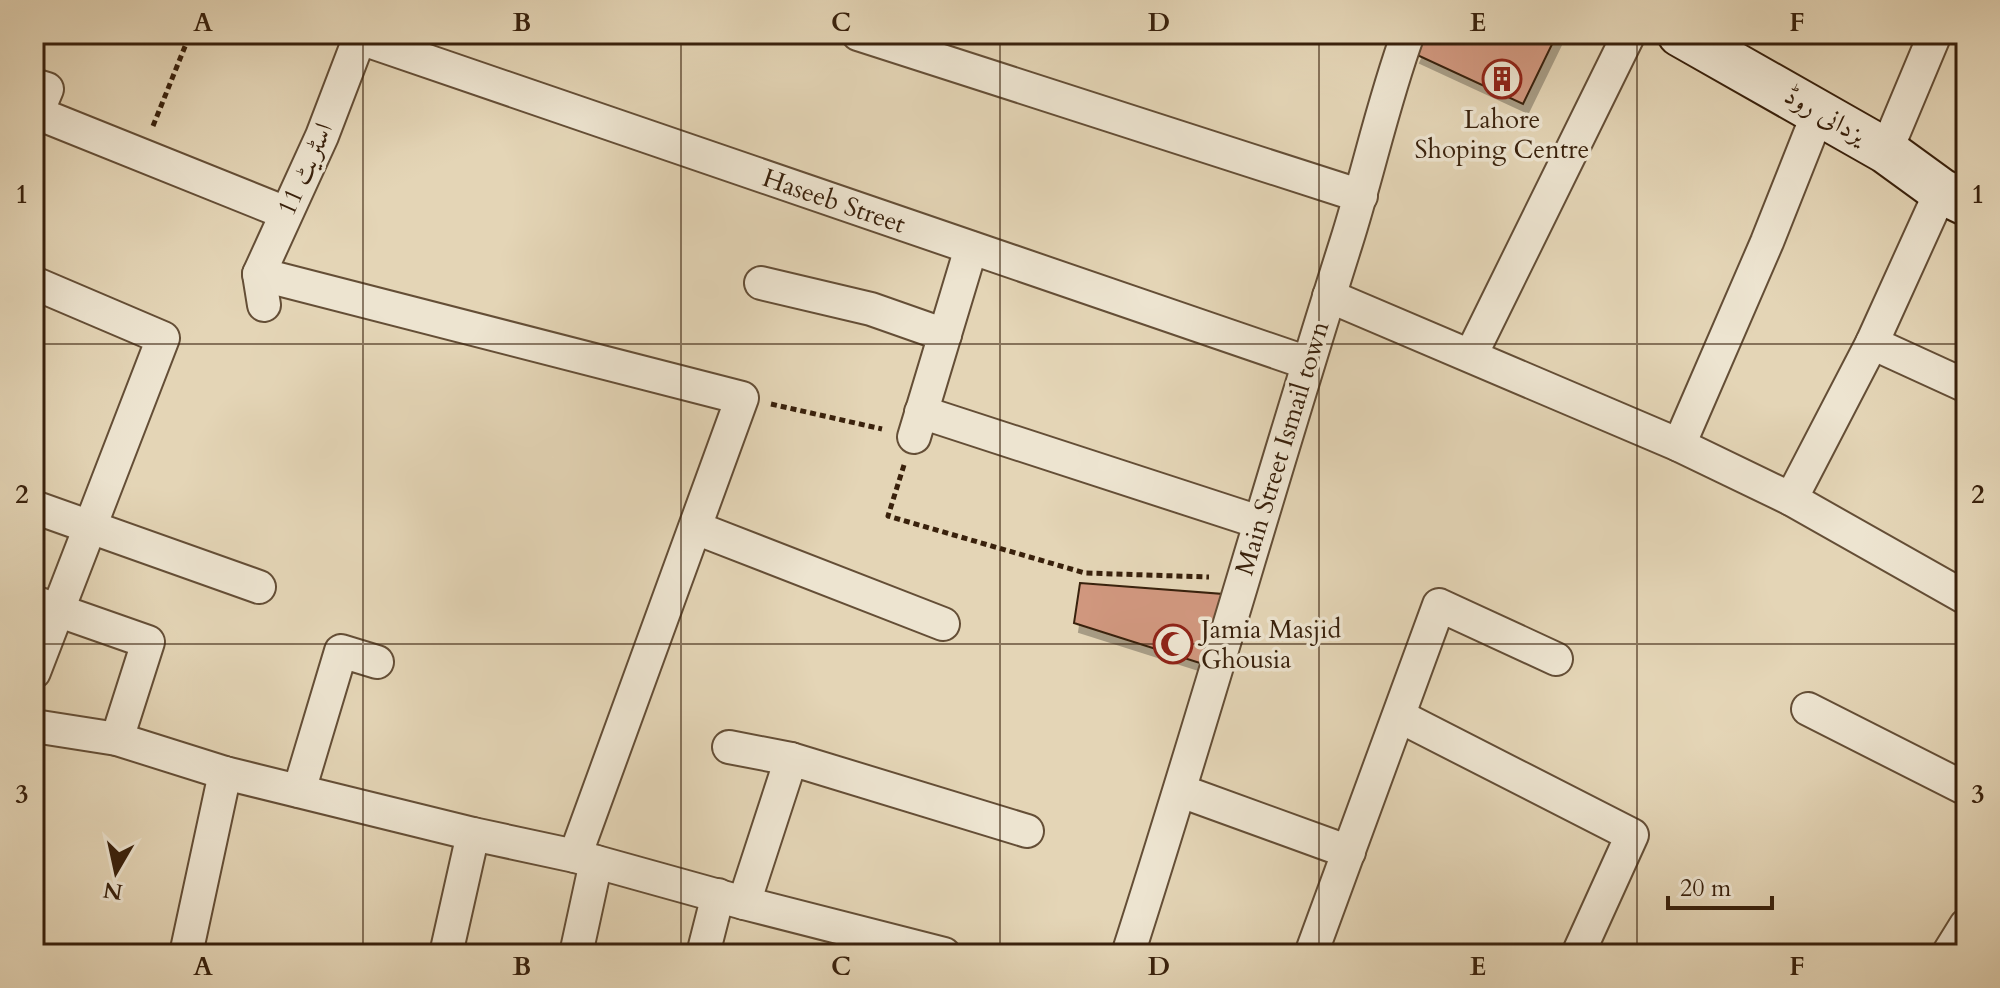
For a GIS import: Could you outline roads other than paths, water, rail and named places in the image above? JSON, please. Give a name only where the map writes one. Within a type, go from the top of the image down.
[{"type":"street","points":[[858,34],[1361,196]]},
{"type":"street","name":"Main Street Ismail town","points":[[1128,954],[1181,791],[1242,578],[1408,34]]},
{"type":"street","points":[[1471,355],[1629,34]]},
{"type":"street","points":[[1886,151],[1935,34]]},
{"type":"street","name":"یزدانی روڈ","points":[[1686,35],[1886,151],[1954,197]]},
{"type":"street","name":"اسٹریٹ 11","points":[[360,36],[322,136],[286,213],[261,289],[742,398],[696,528]]},
{"type":"street","name":"Haseeb Street","points":[[360,36],[1308,363]]},
{"type":"street","points":[[34,85],[47,89],[37,113],[286,213]]},
{"type":"street","points":[[1679,445],[1767,242],[1819,111]]},
{"type":"street","points":[[1791,499],[1872,343],[1954,197]]},
{"type":"street","points":[[971,248],[917,424],[1259,522]]},
{"type":"street","points":[[34,283],[163,338],[90,529],[46,606],[34,672]]},
{"type":"street","points":[[761,283],[871,309],[945,335]]},
{"type":"street","points":[[1329,296],[1679,445],[1791,499],[1966,598]]},
{"type":"street","points":[[1872,343],[1966,386]]},
{"type":"street","points":[[34,507],[259,587]]},
{"type":"street","points":[[576,954],[586,859],[696,528],[943,624]]},
{"type":"street","points":[[1311,954],[1439,605],[1556,659]]},
{"type":"street","points":[[46,606],[148,642],[117,739]]},
{"type":"street","points":[[299,791],[341,651],[377,662]]},
{"type":"street","points":[[1808,709],[1966,789]]},
{"type":"street","points":[[1399,716],[1632,835],[1578,954]]},
{"type":"street","points":[[34,726],[117,739],[225,773],[586,859],[944,954]]},
{"type":"street","points":[[729,747],[791,759],[1027,831]]},
{"type":"street","points":[[703,954],[731,899],[791,759]]},
{"type":"street","points":[[186,954],[225,773]]},
{"type":"street","points":[[1181,791],[1349,852]]},
{"type":"street","points":[[446,954],[473,834]]},
{"type":"street","points":[[1948,954],[1966,925]]},
{"type":"place","name":"Lahore Shoping Centre","points":[[1502,79]]},
{"type":"place","name":"Jamia Masjid Ghousia","points":[[1173,644]]}]
